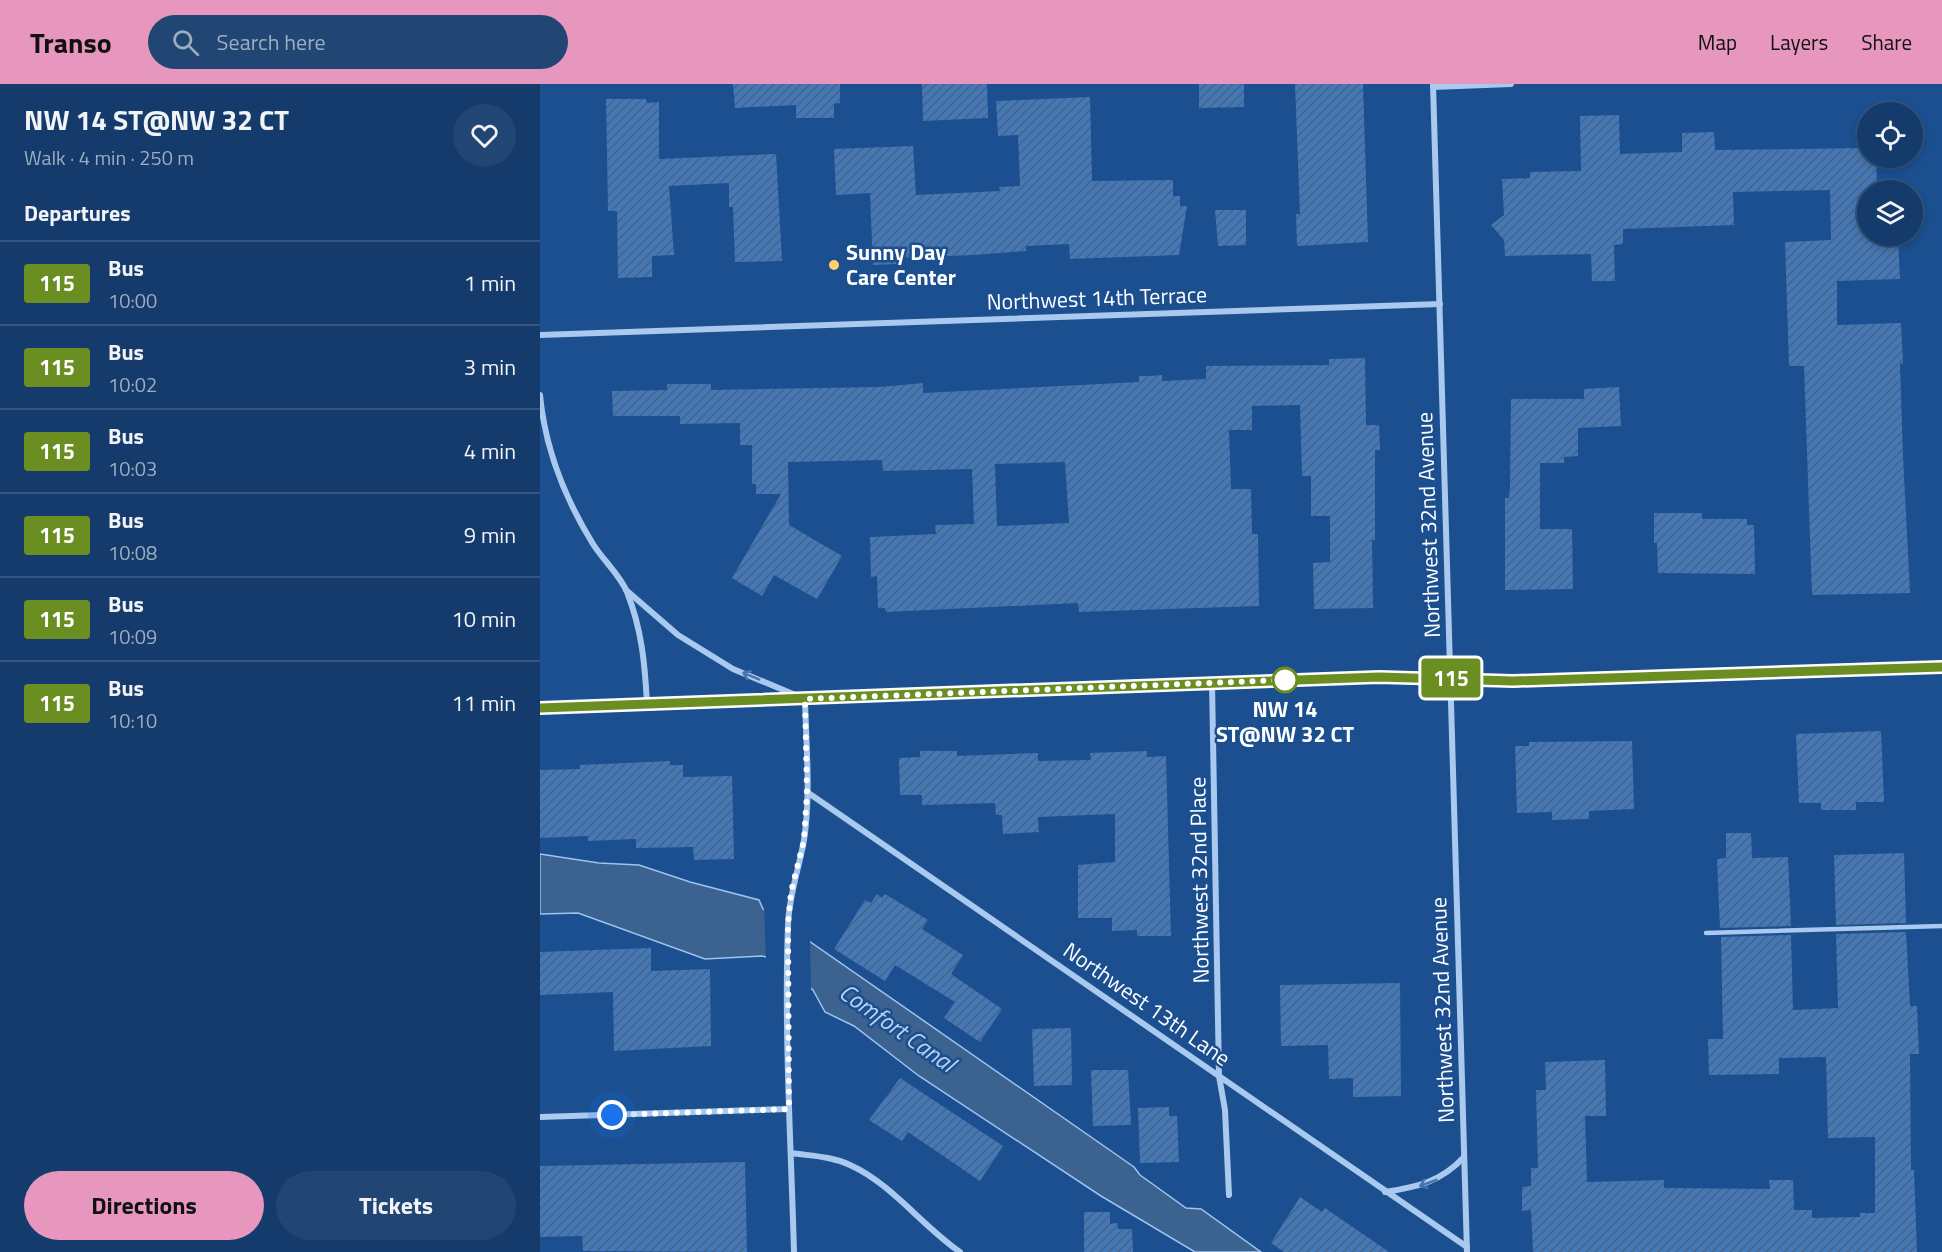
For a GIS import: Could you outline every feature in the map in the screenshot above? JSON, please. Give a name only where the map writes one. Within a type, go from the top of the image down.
[{"type":"street","points":[[1433,86],[1511,84]]},
{"type":"street","name":"Northwest 32nd Avenue","points":[[1433,86],[1467,1249]]},
{"type":"street","name":"Northwest 14th Terrace","points":[[540,335],[1440,304]]},
{"type":"street","points":[[540,395],[549,448],[564,490],[594,545],[626,590],[678,635],[733,669],[805,699]]},
{"type":"street","points":[[626,590],[644,646],[647,704]]},
{"type":"street","points":[[540,708],[1379,677],[1513,681],[1942,667]]},
{"type":"street","name":"Northwest 32nd Place","points":[[1212,683],[1219,1076],[1225,1110],[1229,1196]]},
{"type":"street","points":[[794,1252],[789,1109],[788,924],[791,892],[804,840],[807,792],[805,699]]},
{"type":"street","name":"Northwest 13th Lane","points":[[807,792],[1467,1249]]},
{"type":"street","points":[[540,1118],[789,1109]]},
{"type":"street","points":[[791,1154],[829,1157],[851,1165],[873,1178],[960,1252]]},
{"type":"street","points":[[1385,1192],[1412,1188],[1437,1180],[1449,1173],[1464,1157]]},
{"type":"lane","points":[[1706,933],[1942,926]]},
{"type":"water","name":"Comfort Canal","points":[[540,854],[599,863],[639,865],[690,882],[759,900],[763,909],[1134,1167],[1140,1175],[1186,1208],[1201,1209],[1261,1252],[1195,1252],[1101,1196],[919,1076],[854,1026],[825,1012],[813,990],[774,959],[762,956],[705,959],[578,913],[540,914]]},
{"type":"pier","points":[[764,907],[810,939],[811,990],[772,961],[766,960]]},
{"type":"building","points":[[733,84],[840,84],[840,103],[834,104],[834,118],[796,118],[796,105],[735,108]]},
{"type":"building","points":[[922,84],[987,84],[988,118],[923,121]]},
{"type":"building","points":[[1199,84],[1244,84],[1244,107],[1199,108]]},
{"type":"building","points":[[1295,84],[1363,84],[1368,242],[1297,246],[1296,214],[1300,214]]},
{"type":"building","points":[[1090,97],[1092,181],[1173,180],[1173,196],[1180,196],[1180,206],[1187,206],[1179,255],[1070,259],[1069,244],[1026,246],[1026,251],[896,258],[896,264],[873,265],[870,193],[836,195],[834,149],[913,146],[916,195],[1000,191],[999,187],[1020,186],[1018,135],[998,136],[996,101]]},
{"type":"building","points":[[606,99],[646,99],[647,103],[659,102],[659,159],[776,154],[782,261],[735,262],[733,207],[729,207],[729,183],[669,186],[674,255],[652,256],[652,277],[618,278],[617,211],[608,211]]},
{"type":"building","points":[[1619,115],[1620,154],[1682,152],[1682,133],[1714,132],[1715,150],[1857,148],[1857,168],[1876,168],[1877,180],[1857,180],[1857,246],[1898,246],[1900,279],[1837,281],[1837,325],[1901,323],[1903,456],[1910,593],[1812,595],[1804,366],[1789,366],[1785,242],[1831,240],[1830,190],[1733,192],[1734,225],[1623,229],[1623,244],[1614,245],[1615,281],[1592,281],[1591,254],[1505,256],[1504,240],[1491,225],[1504,215],[1502,179],[1530,178],[1530,172],[1581,171],[1580,116]]},
{"type":"building","points":[[1215,210],[1246,210],[1246,245],[1218,246]]},
{"type":"building","points":[[1365,358],[1366,425],[1379,425],[1380,450],[1375,450],[1375,540],[1372,540],[1373,608],[1314,609],[1313,563],[1330,562],[1330,516],[1311,516],[1311,476],[1302,476],[1300,405],[1252,406],[1252,430],[1229,430],[1231,489],[1251,489],[1252,534],[1258,534],[1259,606],[1079,612],[1078,603],[886,612],[885,608],[878,608],[877,576],[871,577],[870,537],[936,534],[935,525],[974,524],[972,469],[883,471],[882,460],[788,462],[789,525],[842,556],[817,599],[774,575],[762,596],[732,578],[781,494],[756,494],[756,484],[752,484],[752,445],[740,445],[740,423],[680,424],[680,416],[613,416],[612,391],[667,390],[667,384],[711,384],[711,390],[880,387],[923,383],[923,393],[1139,382],[1139,376],[1162,375],[1162,381],[1206,379],[1206,366],[1329,365],[1329,359]],"holes":[[[1065,462],[1069,523],[997,526],[995,464]]]},
{"type":"building","points":[[1619,387],[1621,426],[1578,428],[1578,456],[1564,457],[1564,463],[1540,463],[1540,529],[1572,529],[1573,589],[1505,590],[1505,498],[1509,498],[1510,487],[1511,399],[1584,399],[1584,389]]},
{"type":"building","points":[[1654,513],[1702,513],[1702,519],[1747,519],[1747,525],[1754,525],[1755,574],[1658,573],[1657,543],[1654,543]]},
{"type":"building","points":[[1881,731],[1884,802],[1856,802],[1856,810],[1821,810],[1821,803],[1799,803],[1796,734]]},
{"type":"building","points":[[1632,741],[1634,809],[1589,811],[1589,819],[1552,820],[1552,812],[1517,813],[1515,746],[1529,746],[1529,742]]},
{"type":"building","points":[[920,751],[957,751],[957,756],[1038,753],[1038,761],[1091,760],[1090,753],[1147,751],[1147,757],[1166,756],[1171,936],[1137,936],[1137,930],[1112,931],[1112,918],[1078,918],[1078,865],[1115,862],[1115,814],[1038,817],[1039,832],[1003,834],[1002,815],[996,815],[995,803],[922,805],[922,795],[900,795],[899,758],[920,757]]},
{"type":"building","points":[[670,761],[670,765],[683,765],[683,777],[732,776],[734,859],[694,860],[693,847],[636,848],[636,839],[588,841],[588,836],[540,838],[540,770],[580,769],[580,765]]},
{"type":"building","points":[[1726,833],[1751,833],[1752,858],[1788,857],[1791,926],[1720,928],[1717,859],[1726,858]]},
{"type":"building","points":[[1904,853],[1906,923],[1836,925],[1834,855]]},
{"type":"building","points":[[877,894],[882,898],[885,894],[928,920],[922,929],[963,955],[951,974],[1002,1009],[980,1042],[944,1018],[955,1002],[895,965],[885,981],[834,949],[865,900],[871,903]]},
{"type":"building","points":[[1906,932],[1910,1006],[1917,1006],[1919,1054],[1910,1054],[1911,1170],[1914,1170],[1917,1252],[1533,1252],[1531,1210],[1522,1211],[1522,1187],[1531,1186],[1531,1168],[1538,1168],[1536,1090],[1546,1090],[1545,1062],[1605,1060],[1606,1116],[1585,1116],[1587,1182],[1664,1180],[1664,1188],[1770,1189],[1769,1180],[1793,1180],[1794,1210],[1812,1210],[1812,1218],[1860,1217],[1860,1213],[1875,1213],[1875,1137],[1828,1138],[1826,1057],[1779,1058],[1779,1074],[1709,1075],[1708,1039],[1723,1039],[1721,937],[1791,935],[1793,1010],[1838,1008],[1836,934]]},
{"type":"building","points":[[651,948],[651,971],[710,969],[711,1046],[614,1051],[613,992],[540,995],[540,952]]},
{"type":"building","points":[[1400,983],[1401,1096],[1353,1097],[1353,1078],[1329,1079],[1328,1045],[1281,1046],[1280,985]]},
{"type":"building","points":[[1071,1028],[1072,1085],[1034,1086],[1032,1029]]},
{"type":"building","points":[[1091,1070],[1128,1070],[1131,1125],[1093,1126]]},
{"type":"building","points":[[900,1078],[1003,1146],[980,1181],[908,1132],[902,1141],[869,1120]]},
{"type":"building","points":[[1169,1107],[1169,1116],[1177,1116],[1179,1162],[1140,1163],[1138,1108]]},
{"type":"building","points":[[745,1162],[747,1252],[583,1251],[582,1236],[540,1237],[540,1166]]},
{"type":"building","points":[[1300,1197],[1322,1212],[1325,1208],[1389,1252],[1284,1252],[1271,1243]]},
{"type":"building","points":[[1084,1212],[1110,1212],[1110,1224],[1117,1223],[1118,1229],[1132,1229],[1133,1252],[1084,1252]]},
{"type":"bus line","name":"115","points":[[540,708],[1379,677],[1513,681],[1942,667]]},
{"type":"place","name":"Sunny Day Care Center","points":[[834,265]]},
{"type":"place","name":"NW 14 ST@NW 32 CT","points":[[1285,680]]},
{"type":"route","points":[[612,1115],[789,1109],[788,924],[791,892],[804,840],[807,792],[805,699],[1285,680]]}]
